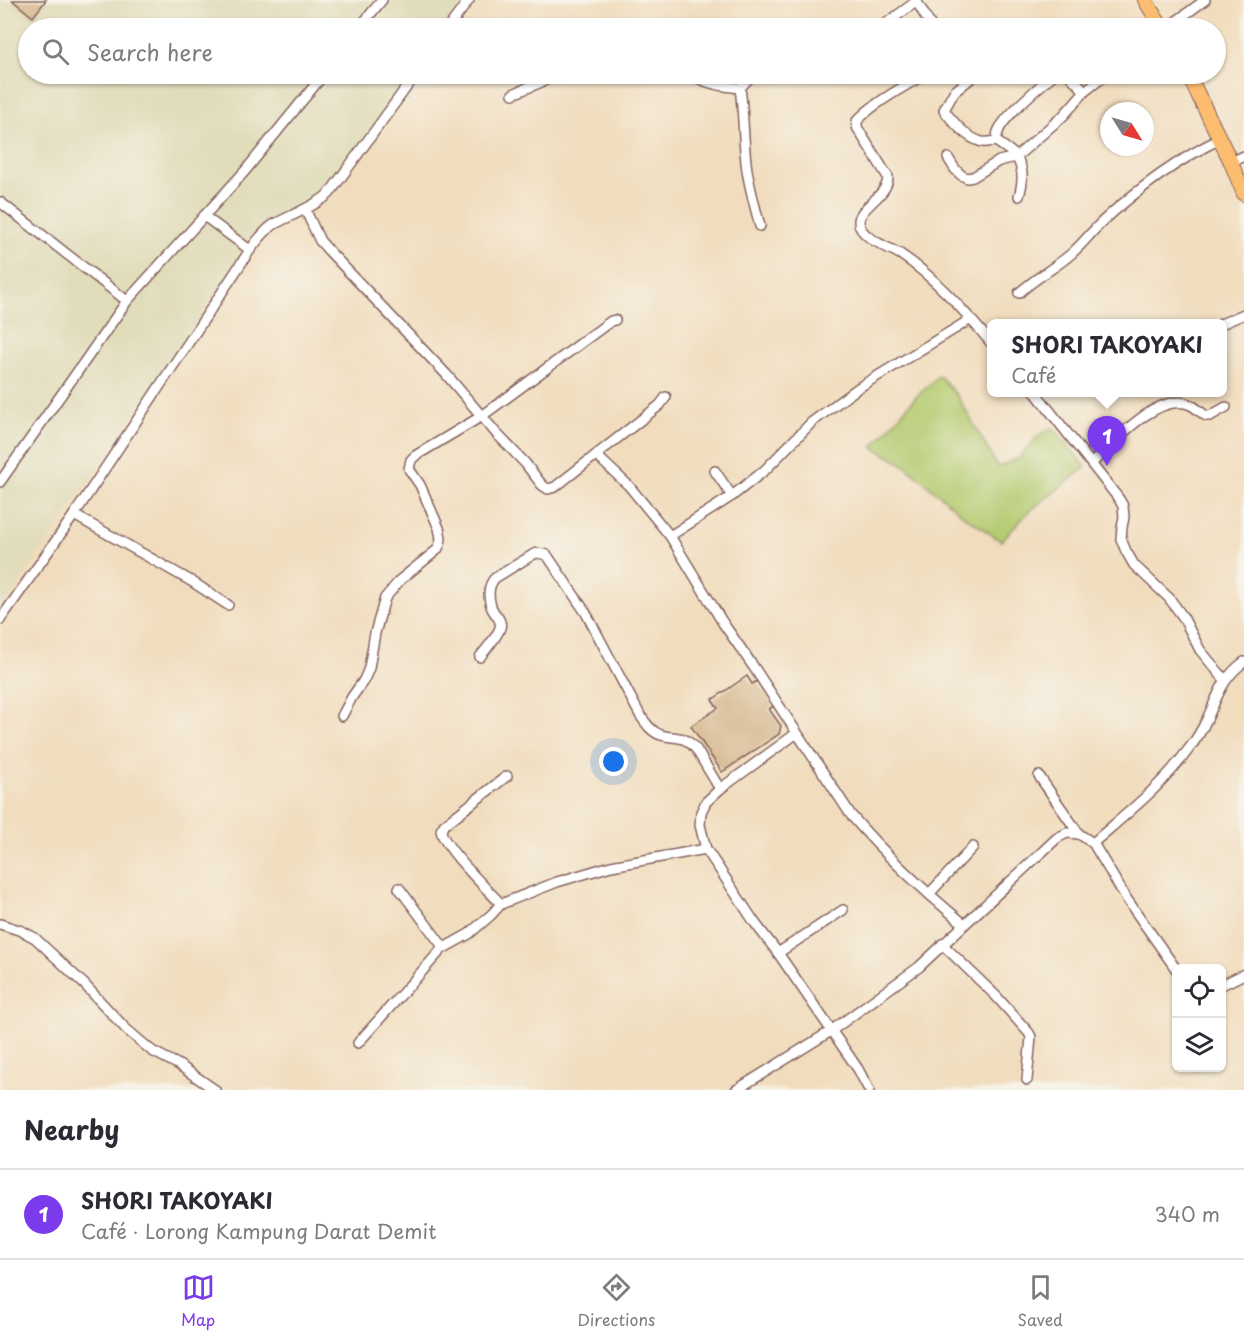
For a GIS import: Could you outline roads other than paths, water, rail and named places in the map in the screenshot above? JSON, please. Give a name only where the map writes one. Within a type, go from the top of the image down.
[{"type":"main road","points":[[1145,0],[1156,18]]},
{"type":"main road","points":[[1193,84],[1220,139],[1238,159],[1244,195]]},
{"type":"street","points":[[367,18],[382,0]]},
{"type":"street","points":[[456,18],[470,0]]},
{"type":"street","points":[[1181,18],[1205,0]]},
{"type":"street","points":[[893,18],[916,1],[926,18]]},
{"type":"street","points":[[0,482],[127,301],[252,163],[316,84]]},
{"type":"street","points":[[0,620],[74,515],[250,250],[274,225],[323,199],[409,84]]},
{"type":"street","points":[[513,94],[536,84]]},
{"type":"street","points":[[714,84],[740,88]]},
{"type":"street","points":[[740,88],[744,84]]},
{"type":"street","points":[[910,84],[862,115],[857,121],[857,127],[888,177],[884,190],[859,217],[858,223],[866,236],[917,266],[987,338]]},
{"type":"street","points":[[963,84],[954,92],[944,110],[952,122],[966,133],[982,142],[996,141],[1016,157],[1022,172],[1023,183],[1019,196]]},
{"type":"street","points":[[996,141],[1003,123],[1043,84]]},
{"type":"street","points":[[1079,84],[1085,90]]},
{"type":"street","points":[[948,158],[955,169],[967,178],[973,177],[999,161],[1016,157],[1064,115],[1085,90],[1093,84]]},
{"type":"street","points":[[740,88],[744,110],[746,168],[760,226]]},
{"type":"street","points":[[1019,293],[1072,254],[1103,221],[1153,180],[1178,162],[1220,139]]},
{"type":"street","points":[[0,202],[127,301]]},
{"type":"street","points":[[305,209],[321,241],[329,251],[446,374],[542,485],[548,489],[555,488],[660,405],[666,397]]},
{"type":"street","points":[[204,216],[250,250]]},
{"type":"street","points":[[1227,321],[1244,314]]},
{"type":"street","points":[[670,536],[732,496],[764,471],[812,422],[858,388],[971,319]]},
{"type":"street","points":[[342,716],[364,681],[369,668],[375,633],[386,598],[400,580],[440,544],[439,528],[420,485],[409,469],[411,460],[482,416],[615,320]]},
{"type":"street","points":[[1038,397],[1092,463],[1123,506],[1121,539],[1134,565],[1169,597],[1183,617],[1200,650],[1225,680]]},
{"type":"street","points":[[1092,463],[1126,430],[1155,409],[1174,403],[1190,404],[1206,416],[1210,416],[1226,407]]},
{"type":"street","points":[[596,455],[629,486],[670,536],[723,623],[851,816],[928,894],[964,924]]},
{"type":"street","points":[[715,471],[732,496]]},
{"type":"street","points":[[74,515],[191,581],[228,605]]},
{"type":"street","points":[[480,657],[500,628],[500,621],[490,605],[491,583],[495,578],[534,554],[547,555],[586,613],[640,715],[649,727],[662,736],[685,739],[692,744],[720,789]]},
{"type":"street","points":[[1093,843],[1144,798],[1187,752],[1199,735],[1225,680],[1244,662]]},
{"type":"street","points":[[797,733],[720,789],[706,802],[701,812],[700,825],[706,849],[858,1070],[869,1090]]},
{"type":"street","points":[[501,904],[454,853],[441,834],[441,830],[444,825],[507,776]]},
{"type":"street","points":[[1039,777],[1079,834],[1093,843],[1125,898],[1172,964]]},
{"type":"street","points":[[736,1090],[831,1031],[911,973],[1057,838],[1067,833],[1079,834]]},
{"type":"street","points":[[928,894],[973,847]]},
{"type":"street","points":[[358,1042],[442,949],[470,934],[501,904],[557,882],[611,866],[706,849]]},
{"type":"street","points":[[399,888],[441,944],[442,949]]},
{"type":"street","points":[[778,952],[843,910]]},
{"type":"street","points":[[0,924],[35,938],[84,984],[126,1029],[152,1051],[179,1065],[215,1090]]},
{"type":"street","points":[[942,944],[996,996],[1029,1033],[1031,1037],[1027,1080]]},
{"type":"street","points":[[1226,983],[1244,974]]},
{"type":"place","name":"SHORI TAKOYAKI","points":[[1107,466]]}]
